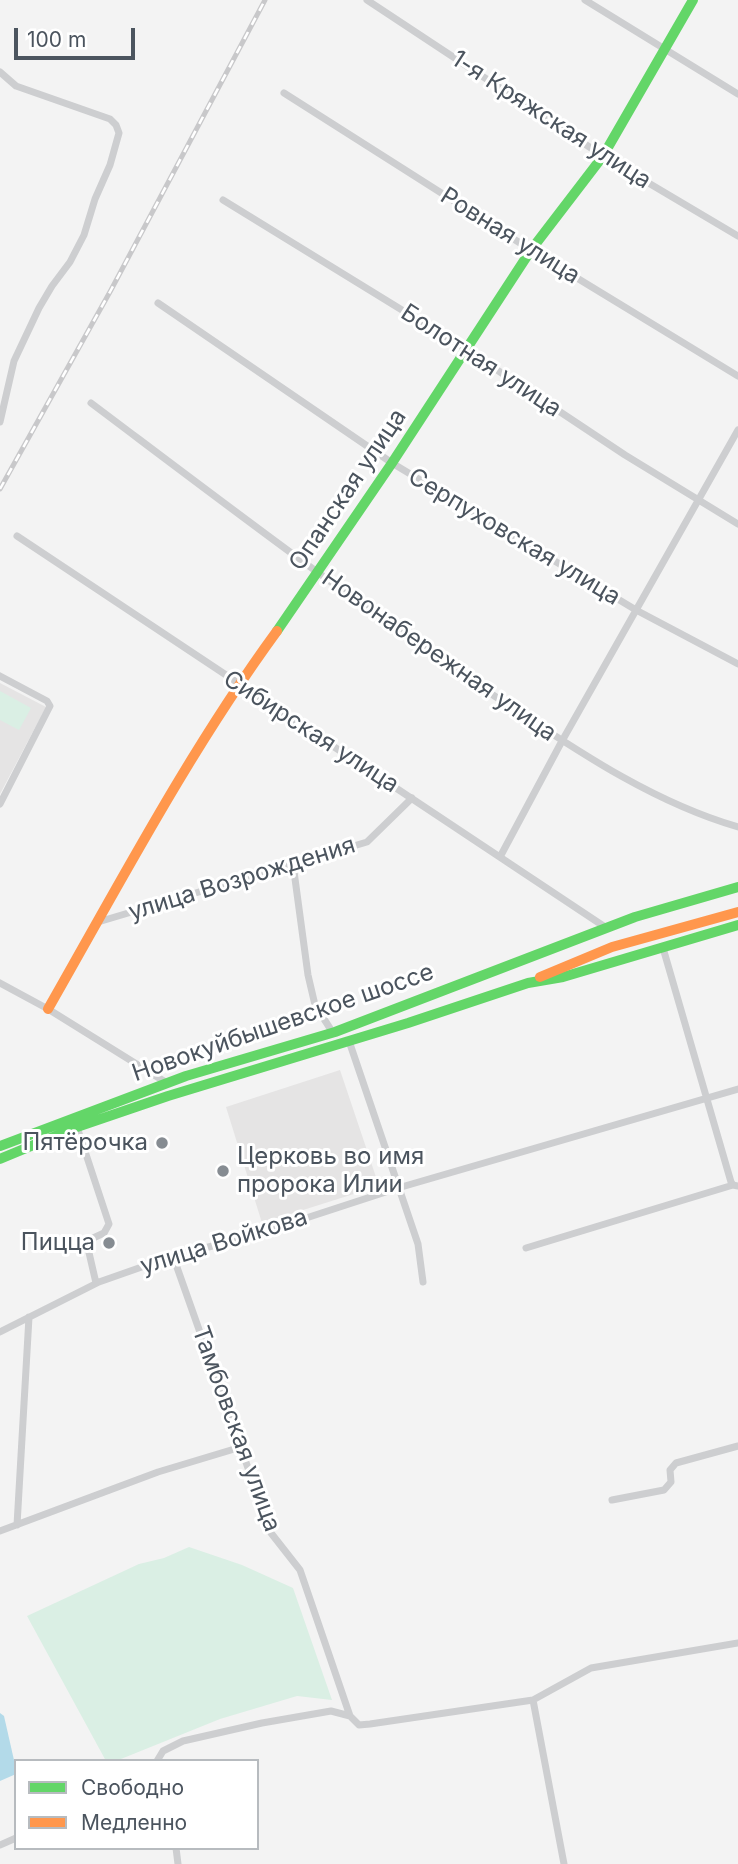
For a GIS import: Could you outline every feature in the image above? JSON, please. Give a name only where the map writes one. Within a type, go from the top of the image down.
[{"type":"main road","name":"Опанская улица","points":[[48,1009],[163,806],[238,684],[392,463],[531,250],[603,156],[693,0]]},
{"type":"main road","name":"Новокуйбышевское шоссе","points":[[0,1146],[167,1083],[332,1033],[605,927],[688,899],[738,887]]},
{"type":"main road","name":"Новокуйбышевское шоссе","points":[[528,983],[561,966],[621,943],[738,912]]},
{"type":"main road","name":"Новокуйбышевское шоссе","points":[[0,1159],[168,1096],[528,983],[563,977],[738,925]]},
{"type":"street","name":"1-я Кряжская улица","points":[[367,0],[603,156],[738,236]]},
{"type":"street","points":[[584,0],[738,94]]},
{"type":"street","points":[[0,72],[16,86],[110,119],[116,125],[118,133],[110,165],[95,199],[84,235],[39,308],[14,361],[0,422]]},
{"type":"street","name":"Ровная улица","points":[[284,93],[531,250],[738,376]]},
{"type":"street","name":"Болотная улица","points":[[223,200],[467,350],[625,455],[738,524]]},
{"type":"street","name":"Серпуховская улица","points":[[158,303],[392,463],[636,610],[738,664]]},
{"type":"street","name":"Новонабережная улица","points":[[91,403],[317,572],[446,664],[562,741],[618,776],[707,818],[738,827]]},
{"type":"street","points":[[500,857],[562,741],[738,430]]},
{"type":"street","name":"Сибирская улица","points":[[17,536],[605,927]]},
{"type":"street","points":[[0,676],[47,701],[50,706],[0,804]]},
{"type":"street","name":"улица Возрождения","points":[[98,922],[367,842],[412,798]]},
{"type":"street","points":[[293,864],[308,975],[315,1005],[332,1033]]},
{"type":"street","points":[[526,1248],[735,1185],[705,1098],[663,948]]},
{"type":"street","points":[[0,983],[48,1009],[167,1083]]},
{"type":"street","points":[[349,1041],[418,1244],[423,1282]]},
{"type":"street","name":"улица Войкова","points":[[0,1332],[96,1283],[173,1256],[248,1237],[398,1188],[738,1089]]},
{"type":"street","points":[[77,1128],[109,1221],[107,1231],[87,1244],[96,1283]]},
{"type":"street","name":"Тамбовская улица","points":[[173,1256],[271,1534],[300,1570],[349,1716]]},
{"type":"street","points":[[17,1525],[29,1317]]},
{"type":"street","points":[[612,1500],[664,1490],[671,1482],[672,1465],[738,1446]]},
{"type":"street","points":[[0,1531],[158,1472],[241,1447]]},
{"type":"street","points":[[158,1759],[163,1751],[183,1741],[331,1712],[349,1716],[359,1725],[533,1700],[591,1668],[738,1643]]},
{"type":"street","points":[[533,1700],[564,1864]]},
{"type":"shaded area","points":[[0,683],[46,707],[0,794]]},
{"type":"shaded area","points":[[340,1070],[379,1186],[262,1223],[226,1107]]},
{"type":"green space","points":[[0,691],[31,708],[19,730],[0,720]]},
{"type":"green space","points":[[189,1547],[242,1565],[293,1588],[332,1700],[297,1696],[220,1719],[121,1759],[105,1759],[27,1616],[139,1564],[164,1558]]},
{"type":"water","points":[[0,1713],[4,1716],[14,1760],[14,1775],[0,1781]]},
{"type":"railway","points":[[0,489],[111,290],[265,0]]},
{"type":"traffic: fast","points":[[277,631],[392,463],[531,250],[603,156],[693,0]]},
{"type":"traffic: fast","points":[[0,1146],[186,1076],[335,1032],[635,917],[738,887]]},
{"type":"traffic: fast","points":[[0,1159],[77,1127],[168,1096],[408,1023],[528,983],[563,977],[738,925]]},
{"type":"traffic: slow","points":[[48,1009],[186,769],[277,631]]},
{"type":"traffic: slow","points":[[540,977],[612,947],[738,912]]},
{"type":"place","name":"Пятёрочка","points":[[162,1143]]},
{"type":"place","name":"Церковь во имя пророка Илии","points":[[223,1171]]},
{"type":"place","name":"Пицца","points":[[109,1243]]}]
